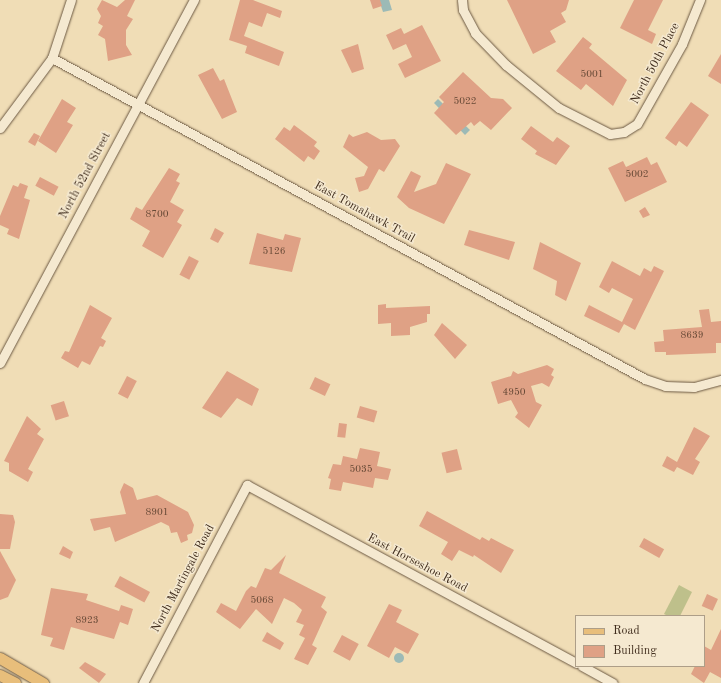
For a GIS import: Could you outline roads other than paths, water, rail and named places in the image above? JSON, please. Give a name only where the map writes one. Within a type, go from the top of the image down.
[{"type":"main road","points":[[0,658],[43,683]]},
{"type":"main road","points":[[0,675],[14,683]]},
{"type":"street","points":[[0,128],[52,58],[71,0]]},
{"type":"street","name":"North 52nd Street","points":[[0,363],[194,0]]},
{"type":"street","name":"North 50th Place","points":[[462,0],[463,10],[475,33],[535,90],[598,131],[624,132],[637,124],[648,107],[685,38],[700,0]]},
{"type":"street","name":"East Tomahawk Trail","points":[[52,58],[645,379],[666,386],[694,387],[721,380]]},
{"type":"street","name":"East Horseshoe Road","points":[[247,485],[575,662]]},
{"type":"street","name":"North Martingale Road","points":[[143,683],[247,485]]},
{"type":"street","points":[[584,667],[613,683]]},
{"type":"water","points":[[379,0],[389,0],[392,10],[383,12]]},
{"type":"water","points":[[438,99],[470,130],[465,135],[434,103]]},
{"type":"water","points":[[397,653],[401,653],[403,654],[403,662],[397,663],[394,660],[394,656]]}]
